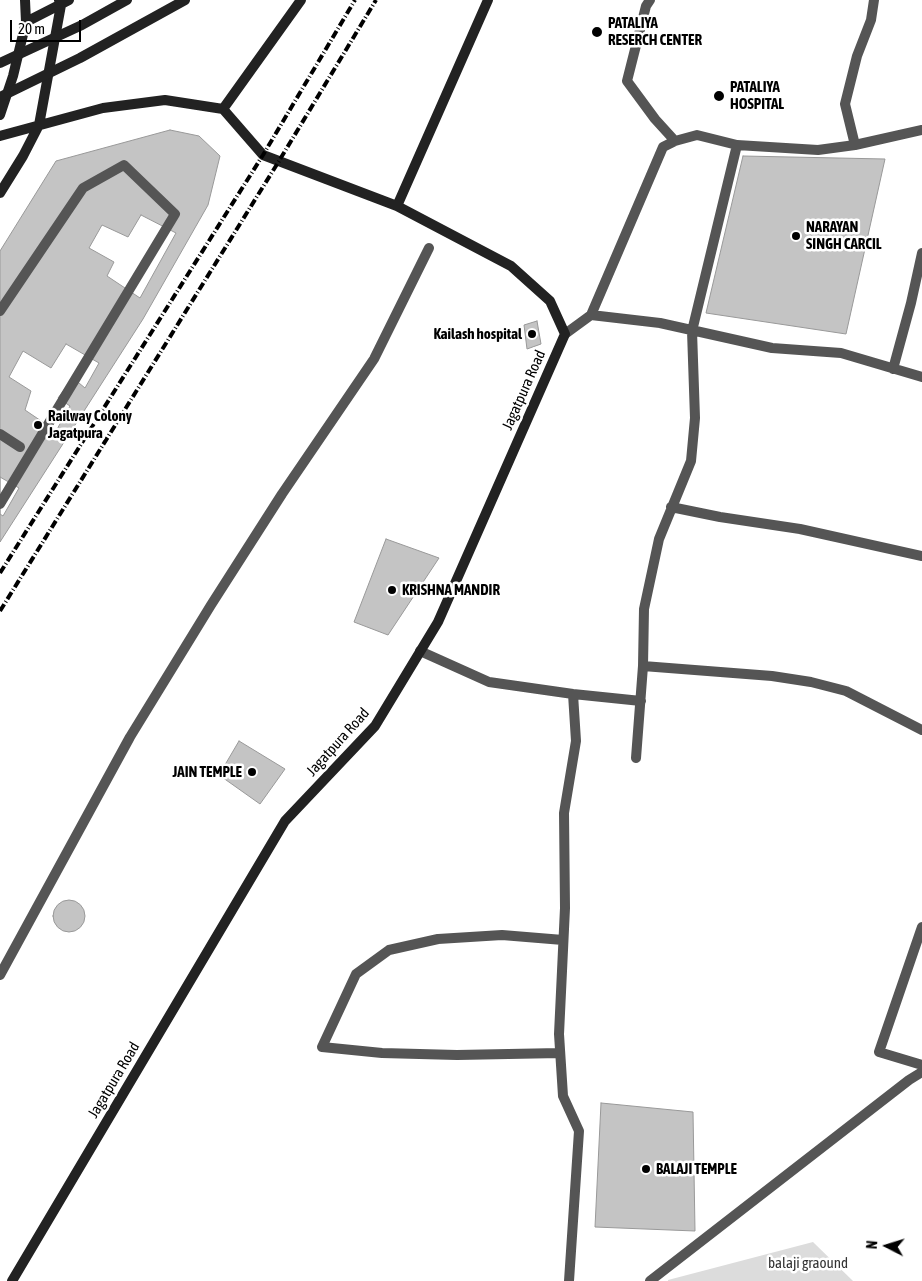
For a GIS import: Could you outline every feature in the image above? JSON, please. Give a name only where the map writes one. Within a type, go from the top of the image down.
[{"type":"street","points":[[0,115],[13,76],[26,22],[24,0]]},
{"type":"street","points":[[0,63],[82,25],[127,0]]},
{"type":"street","points":[[0,97],[80,58],[185,0]]},
{"type":"street","points":[[223,109],[301,0]]},
{"type":"street","points":[[398,206],[488,0]]},
{"type":"street","points":[[650,0],[646,6],[627,81],[655,119],[675,141]]},
{"type":"street","points":[[855,145],[845,104],[857,56],[871,20],[874,0]]},
{"type":"street","points":[[26,22],[63,2]]},
{"type":"street","points":[[0,193],[39,125],[63,2]]},
{"type":"street","points":[[0,136],[103,108],[165,100],[223,109],[263,155],[398,206],[512,266],[550,301],[564,334],[591,316],[663,148],[675,141],[697,135],[738,145],[818,150],[855,145],[922,130]]},
{"type":"street","points":[[636,758],[643,666],[644,609],[659,539],[691,461],[695,418],[692,331],[738,145]]},
{"type":"street","points":[[0,311],[83,188],[124,165],[175,214],[0,504]]},
{"type":"street","points":[[0,975],[130,737],[282,494],[374,359],[429,248]]},
{"type":"street","points":[[893,369],[922,253]]},
{"type":"street","points":[[591,316],[660,323],[772,348],[841,353],[922,377]]},
{"type":"street","name":"Jagatpura Road","points":[[12,1281],[285,821],[375,726],[438,622],[564,334]]},
{"type":"street","points":[[0,434],[20,447]]},
{"type":"street","points":[[672,508],[720,518],[800,529],[922,556]]},
{"type":"street","points":[[420,651],[490,682],[573,694],[641,701]]},
{"type":"street","points":[[643,666],[772,676],[811,682],[846,691],[922,730]]},
{"type":"street","points":[[569,1281],[579,1131],[563,1096],[559,1034],[565,908],[564,813],[576,741],[573,694]]},
{"type":"street","points":[[922,927],[879,1052],[922,1065]]},
{"type":"street","points":[[560,1053],[457,1055],[382,1053],[322,1046],[356,974],[389,950],[438,939],[502,934],[563,940]]},
{"type":"street","points":[[650,1281],[909,1080],[922,1072]]},
{"type":"green space","name":"balaji graound","points":[[813,1242],[853,1281],[668,1281],[668,1280]]},
{"type":"building","name":"Railway Colony Jagatpura","points":[[170,130],[199,136],[220,156],[208,205],[143,319],[0,542],[0,251],[56,161]]},
{"type":"building","name":"NARAYAN SINGH CARCIL","points":[[743,156],[885,159],[846,334],[706,313]]},
{"type":"building","points":[[141,215],[176,233],[140,298],[107,276],[114,262],[89,248],[102,225],[128,237]]},
{"type":"building","name":"Kailash hospital","points":[[537,321],[541,344],[527,349],[524,325]]},
{"type":"building","points":[[66,344],[99,363],[85,388],[73,378],[58,398],[70,406],[56,431],[25,410],[31,391],[9,377],[23,351],[51,368]]},
{"type":"building","points":[[0,477],[19,488],[3,516],[0,514]]},
{"type":"building","name":"KRISHNA MANDIR","points":[[386,539],[439,558],[388,635],[354,622]]},
{"type":"building","name":"JAIN TEMPLE","points":[[239,741],[285,769],[260,804],[219,775]]},
{"type":"building","points":[[69,900],[75,901],[80,905],[84,910],[84,922],[80,927],[75,931],[69,932],[63,931],[58,927],[54,922],[53,916],[54,910],[58,905],[63,901]]},
{"type":"building","name":"BALAJI TEMPLE","points":[[601,1103],[693,1112],[695,1231],[595,1227]]},
{"type":"railway","points":[[0,573],[263,155],[355,0]]},
{"type":"railway","points":[[0,611],[279,161],[376,0]]},
{"type":"place","name":"PATALIYA RESERCH CENTER","points":[[597,32]]},
{"type":"place","name":"PATALIYA HOSPITAL","points":[[719,96]]},
{"type":"place","name":"NARAYAN SINGH CARCIL","points":[[796,236]]},
{"type":"place","name":"Kailash hospital","points":[[532,334]]},
{"type":"place","name":"Railway Colony Jagatpura","points":[[38,425]]},
{"type":"place","name":"KRISHNA MANDIR","points":[[392,590]]},
{"type":"place","name":"JAIN TEMPLE","points":[[252,772]]},
{"type":"place","name":"BALAJI TEMPLE","points":[[646,1169]]}]
